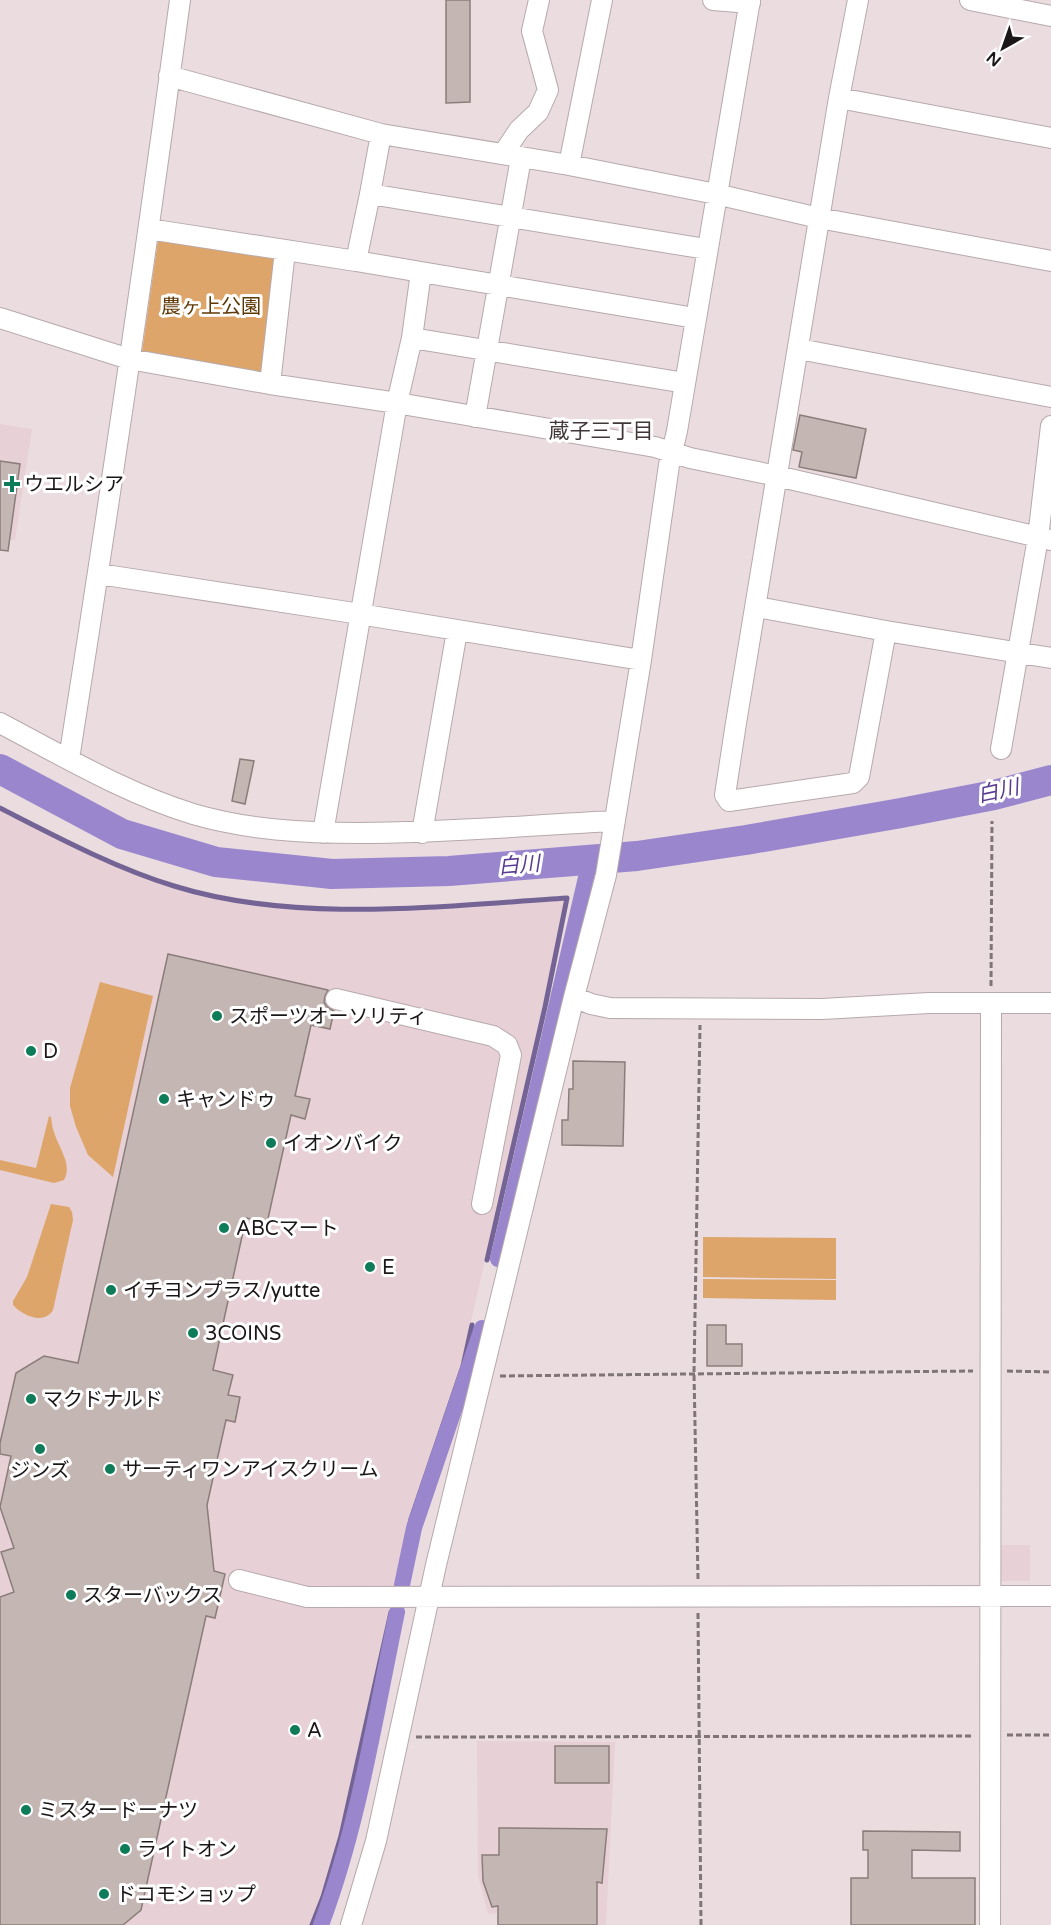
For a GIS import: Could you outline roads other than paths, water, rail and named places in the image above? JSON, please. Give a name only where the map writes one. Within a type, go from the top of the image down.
[{"type":"street","points":[[69,759],[99,574],[180,0]]},
{"type":"street","points":[[475,417],[512,218],[512,156],[519,130],[538,112],[548,90],[532,31],[539,0]]},
{"type":"street","points":[[569,165],[602,0]]},
{"type":"street","points":[[351,1925],[376,1841],[429,1598],[574,997],[606,875],[672,451],[750,2],[713,0]]},
{"type":"street","points":[[858,0],[839,98],[725,795],[729,801],[853,783],[860,777],[886,631]]},
{"type":"street","points":[[970,0],[1049,10]]},
{"type":"street","points":[[170,76],[381,134],[569,165],[716,194],[819,218],[1051,261]]},
{"type":"street","points":[[839,98],[1051,138]]},
{"type":"street","points":[[356,261],[381,134]]},
{"type":"street","points":[[370,194],[706,249]]},
{"type":"street","points":[[149,229],[498,284],[695,318]]},
{"type":"street","points":[[270,384],[285,251]]},
{"type":"street","points":[[323,833],[397,402],[412,338],[421,272]]},
{"type":"street","points":[[0,318],[129,360],[270,384],[397,402],[672,451],[690,458],[777,476],[1044,539]]},
{"type":"street","points":[[412,338],[685,383]]},
{"type":"street","points":[[799,349],[1051,397]]},
{"type":"street","points":[[1001,749],[1017,652],[1044,539],[1051,426]]},
{"type":"street","points":[[99,574],[641,660]]},
{"type":"street","points":[[757,607],[1051,658]]},
{"type":"street","points":[[422,833],[457,631]]},
{"type":"street","points":[[0,723],[130,791],[194,814],[257,829],[323,833],[422,833],[614,829]]},
{"type":"street","points":[[574,997],[610,1008],[822,1009],[929,1003],[991,1009],[1051,1003]]},
{"type":"street","points":[[336,999],[493,1036],[507,1045],[511,1055],[482,1204]]},
{"type":"street","points":[[990,1925],[991,1009]]},
{"type":"street","points":[[239,1580],[307,1598],[698,1595],[1051,1596]]},
{"type":"waterway","name":"白川","points":[[0,769],[122,834],[216,862],[332,874],[449,871],[637,856],[901,813],[994,795],[1051,780]]},
{"type":"waterway","points":[[0,808],[86,851],[152,879],[221,898],[319,909],[419,908],[567,898],[545,1007],[487,1260]]},
{"type":"waterway","points":[[498,1259],[590,860]]},
{"type":"waterway","points":[[397,1585],[411,1519],[463,1366],[472,1325]]},
{"type":"waterway","points":[[402,1585],[414,1528],[482,1328]]},
{"type":"waterway","points":[[312,1925],[341,1836],[391,1612]]},
{"type":"waterway","points":[[321,1925],[356,1809],[397,1612]]},
{"type":"place","name":"ウエルシア","points":[[12,484]]},
{"type":"place","name":"スポーツオーソリティ","points":[[217,1016]]},
{"type":"place","name":"D","points":[[31,1051]]},
{"type":"place","name":"キャンドゥ","points":[[164,1099]]},
{"type":"place","name":"イオンバイク","points":[[271,1143]]},
{"type":"place","name":"ABCマート","points":[[224,1228]]},
{"type":"place","name":"E","points":[[370,1267]]},
{"type":"place","name":"イチヨンプラス/yutte","points":[[111,1290]]},
{"type":"place","name":"3COINS","points":[[193,1333]]},
{"type":"place","name":"マクドナルド","points":[[31,1399]]},
{"type":"place","name":"ジンズ","points":[[40,1449]]},
{"type":"place","name":"サーティワンアイスクリーム","points":[[110,1469]]},
{"type":"place","name":"スターバックス","points":[[71,1595]]},
{"type":"place","name":"A","points":[[295,1730]]},
{"type":"place","name":"ミスタードーナツ","points":[[26,1810]]},
{"type":"place","name":"ライトオン","points":[[125,1849]]},
{"type":"place","name":"ドコモショップ","points":[[104,1894]]},
{"type":"district","name":"蔵子三丁目","points":[[601,431]]},
{"type":"park label","name":"農ヶ上公園","points":[[211,306]]}]
